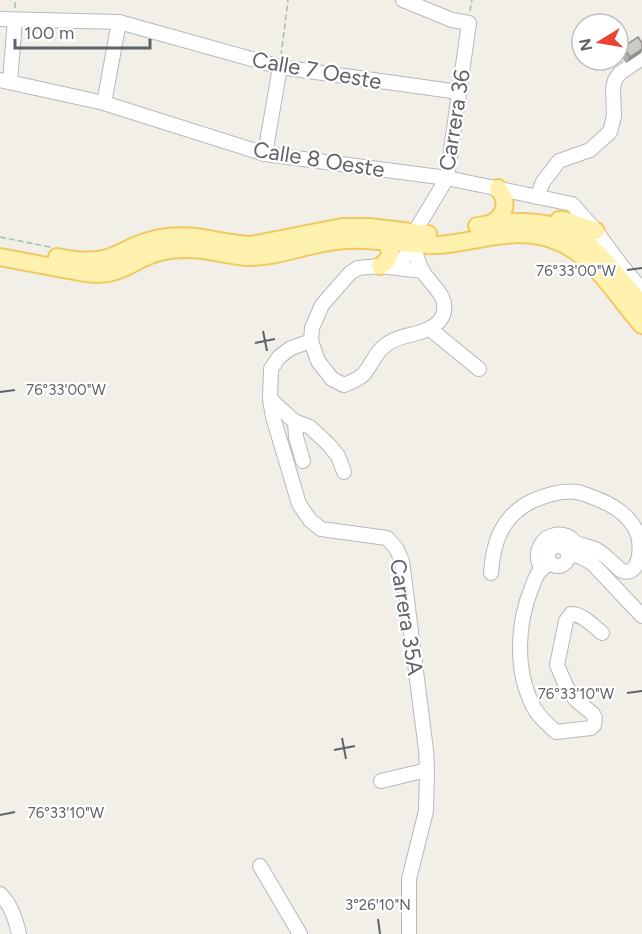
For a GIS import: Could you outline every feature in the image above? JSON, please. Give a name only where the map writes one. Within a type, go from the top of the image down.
[{"type":"main road","points":[[490,224],[497,221],[505,209],[503,194],[498,188]]},
{"type":"main road","points":[[535,224],[556,219],[596,231]]},
{"type":"main road","points":[[0,258],[91,274],[108,273],[128,267],[156,253],[186,249],[251,257],[345,240],[414,239],[424,234],[512,222],[535,224],[572,233],[602,259],[642,305]]},
{"type":"main road","points":[[0,246],[67,259],[90,260],[106,259],[136,245],[170,237],[185,236],[237,245],[251,245],[342,227],[369,227],[414,239],[424,245],[512,234],[535,236],[556,241],[578,253],[595,267],[642,325]]},
{"type":"main road","points":[[380,266],[387,261],[390,252],[385,241]]},
{"type":"street","name":"Carrera 36","points":[[380,266],[394,264],[406,256],[417,228],[447,178],[469,24],[452,20],[403,0]]},
{"type":"street","name":"Calle 7 Oeste","points":[[0,20],[119,22],[280,68],[459,92]]},
{"type":"street","points":[[5,80],[15,20]]},
{"type":"street","points":[[104,103],[119,22]]},
{"type":"street","points":[[537,197],[543,182],[559,161],[590,150],[610,132],[614,116],[615,80],[620,73],[642,58]]},
{"type":"street","points":[[265,154],[280,68]]},
{"type":"street","name":"Calle 8 Oeste","points":[[5,80],[104,103],[265,154],[447,178],[572,204],[642,290]]},
{"type":"street","points":[[414,239],[423,271],[442,296],[444,308],[441,319],[430,328],[396,338],[386,345],[360,378],[344,385],[332,379],[318,361],[310,341],[312,328],[322,305],[350,273],[358,268],[380,266],[423,271]]},
{"type":"street","points":[[430,328],[479,369]]},
{"type":"street","name":"Carrera 35A","points":[[310,341],[291,348],[279,357],[271,369],[270,399],[273,417],[299,504],[310,520],[321,529],[387,538],[396,548],[402,561],[427,770],[426,811],[409,879],[409,934]]},
{"type":"street","points":[[270,399],[295,422],[310,427],[329,445],[338,456],[344,472]]},
{"type":"street","points":[[295,422],[296,437],[303,461]]},
{"type":"street","points":[[491,573],[495,542],[506,523],[520,507],[549,495],[579,492],[604,501],[621,511],[637,533],[640,548],[637,564],[632,570],[622,571],[594,548],[576,544],[568,536],[557,534],[546,538],[539,547],[538,558],[546,565]]},
{"type":"street","points":[[602,633],[581,615],[572,614],[566,621],[557,665],[570,693],[592,714],[595,722],[591,728],[556,732],[533,706],[524,684],[521,664],[521,621],[528,596],[538,572],[546,565],[551,548],[556,545],[562,546],[569,555],[581,557],[592,563],[642,616]]},
{"type":"street","points":[[381,781],[427,770]]},
{"type":"street","points":[[260,866],[300,934]]},
{"type":"street","points":[[0,894],[12,912],[19,934]]},
{"type":"path","points":[[280,68],[288,0]]},
{"type":"building","points":[[638,37],[642,43],[642,49],[630,57],[630,42]]}]
